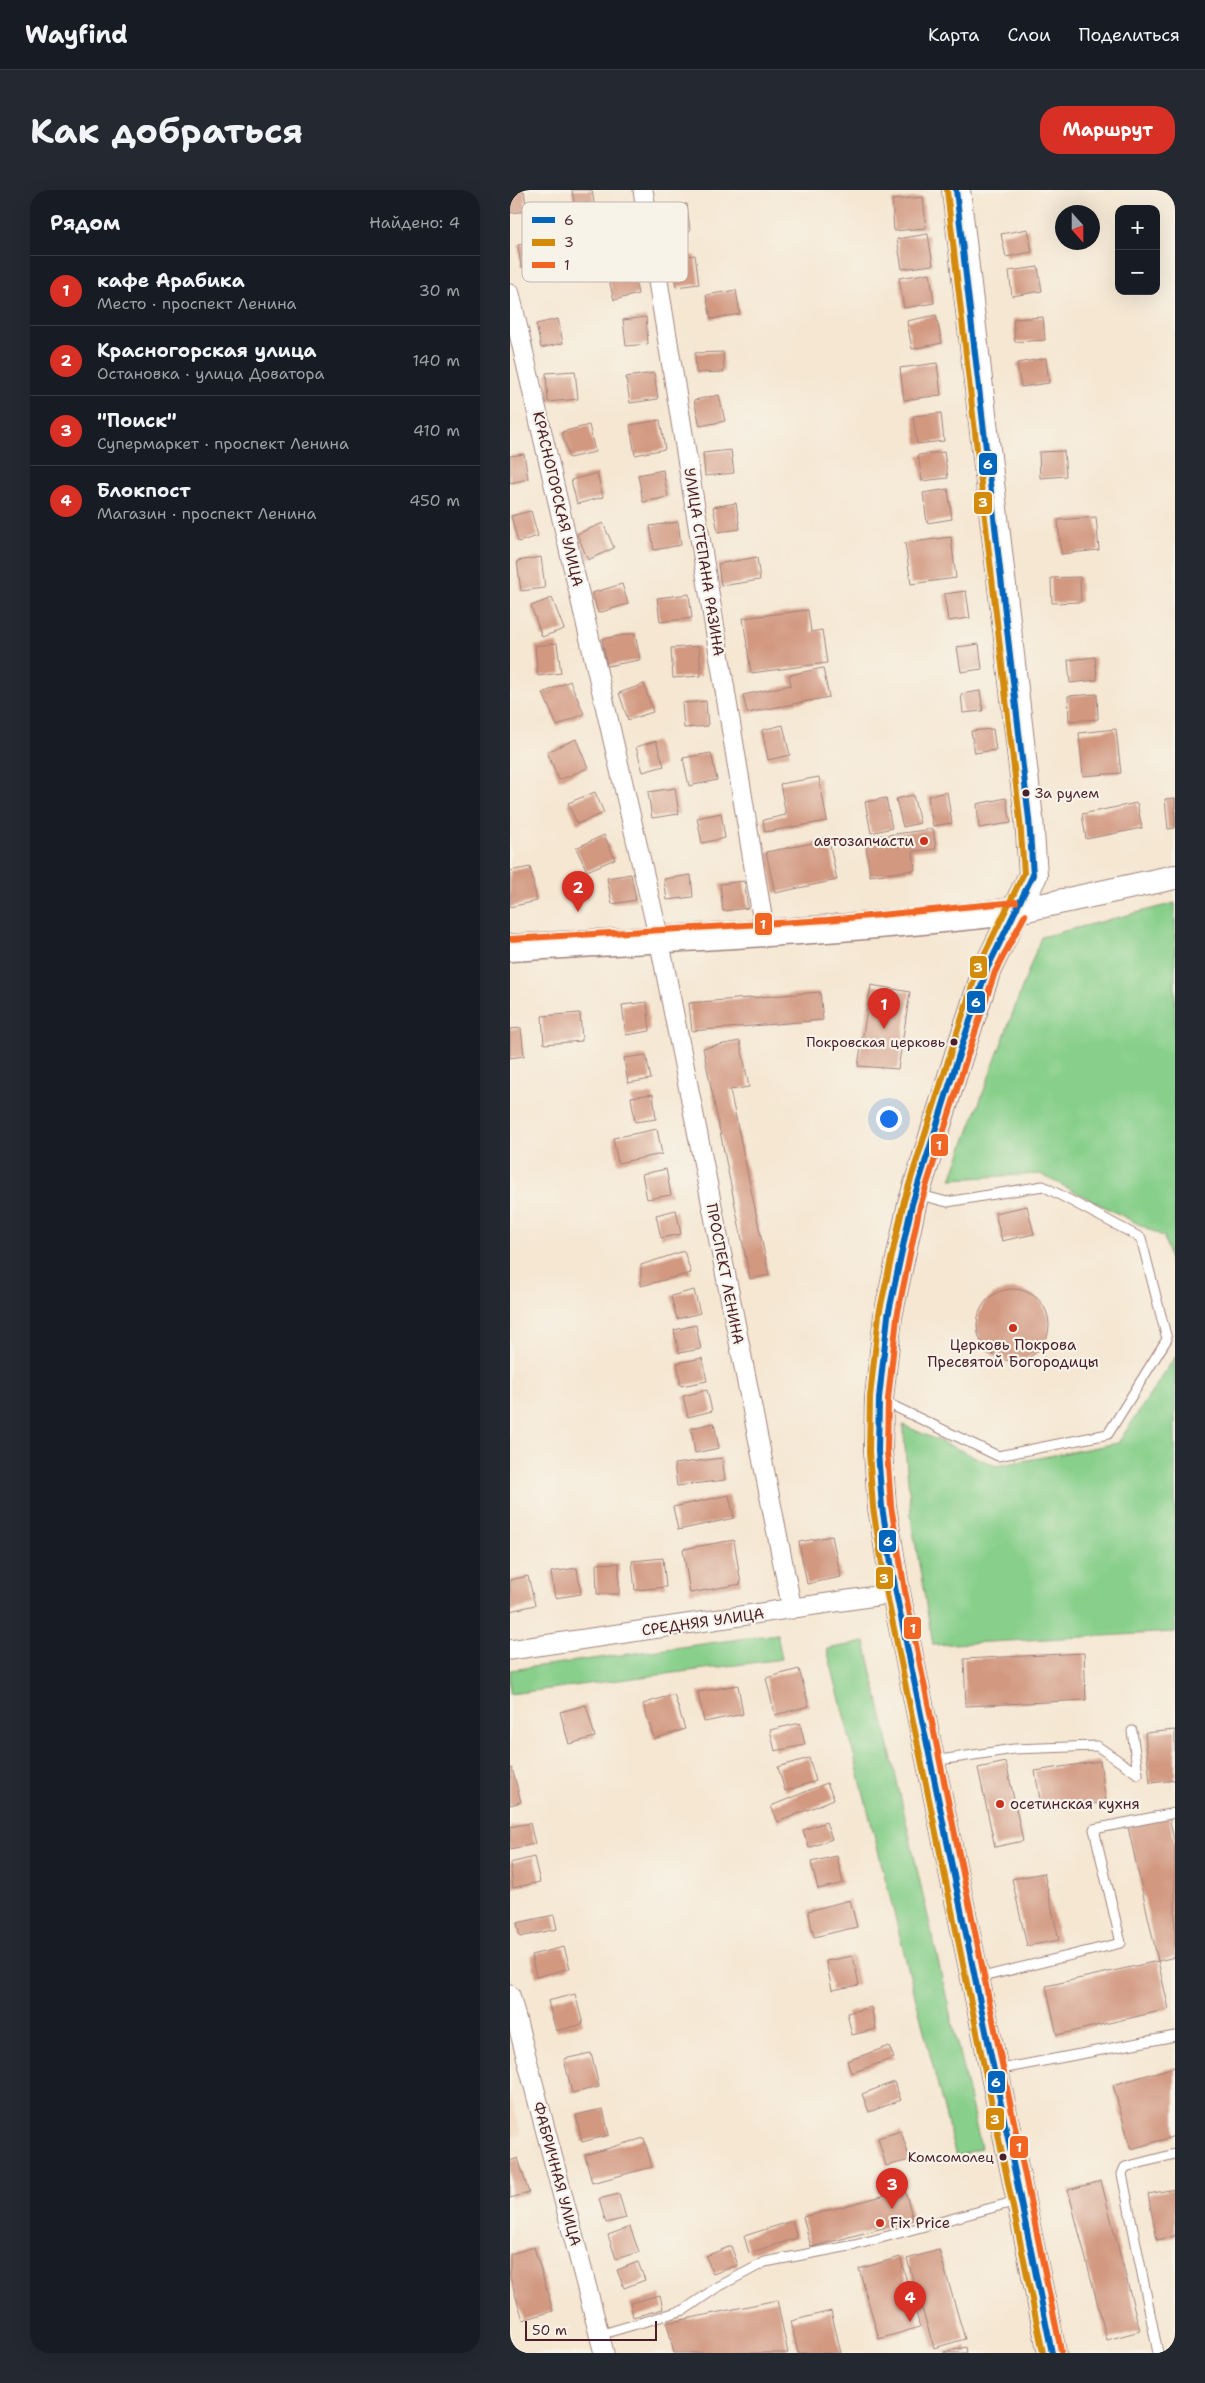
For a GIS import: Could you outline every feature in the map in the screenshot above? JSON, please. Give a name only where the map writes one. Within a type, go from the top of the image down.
[{"type":"main road","points":[[956,190],[1029,819],[1033,875],[987,969],[915,1193],[899,1255],[888,1316],[879,1398],[878,1451],[882,1507],[896,1593],[1052,2353]]},
{"type":"main road","points":[[510,948],[765,934],[926,922],[1017,911]]},
{"type":"street","name":"УЛИЦА СТЕПАНА РАЗИНА","points":[[658,282],[765,934]]},
{"type":"street","name":"КРАСНОГОРСКАЯ УЛИЦА","points":[[510,294],[659,939]]},
{"type":"street","points":[[1017,911],[1175,877]]},
{"type":"street","name":"ПРОСПЕКТ ЛЕНИНА","points":[[659,939],[792,1609]]},
{"type":"street","name":"СРЕДНЯЯ УЛИЦА","points":[[510,1650],[896,1593]]},
{"type":"street","name":"ФАБРИЧНАЯ УЛИЦА","points":[[510,1995],[601,2344]]},
{"type":"lane","points":[[879,1398],[998,1456],[1108,1434],[1167,1338],[1141,1238],[1043,1186],[947,1202],[915,1193]]},
{"type":"lane","points":[[931,1762],[1014,1749],[1097,1746],[1138,1774],[1132,1731]]},
{"type":"lane","points":[[976,1979],[1121,1943],[1094,1829],[1175,1813]]},
{"type":"lane","points":[[994,2071],[1175,2036]]},
{"type":"lane","points":[[1158,2353],[1122,2174],[1125,2167],[1133,2163],[1175,2154]]},
{"type":"lane","points":[[601,2344],[684,2310],[716,2288],[765,2262],[855,2245],[1021,2200]]},
{"type":"shaded area","points":[[510,2091],[521,2134],[510,2137]]},
{"type":"green space","points":[[1175,903],[1175,1278],[1164,1237],[1040,1174],[951,1179],[1041,937]]},
{"type":"green space","points":[[1175,1357],[1175,1632],[933,1645],[912,1524],[903,1425],[996,1466],[1118,1443]]},
{"type":"green space","points":[[777,1634],[782,1659],[510,1694],[510,1670]]},
{"type":"green space","points":[[865,1642],[981,2148],[956,2157],[827,1649]]},
{"type":"building","points":[[572,190],[592,190],[594,202],[574,202]]},
{"type":"building","points":[[524,191],[526,202],[522,202],[522,212],[510,213],[510,193]]},
{"type":"building","points":[[923,197],[926,228],[894,231],[892,200]]},
{"type":"building","points":[[688,213],[690,231],[688,231]]},
{"type":"building","points":[[1028,229],[1032,252],[1006,257],[1001,234]]},
{"type":"building","points":[[928,234],[933,265],[902,269],[897,239]]},
{"type":"building","points":[[522,244],[521,267],[518,245]]},
{"type":"building","points":[[695,255],[699,284],[676,287],[675,282],[688,282],[688,256]]},
{"type":"building","points":[[1038,267],[1042,291],[1012,296],[1009,271]]},
{"type":"building","points":[[930,273],[934,303],[904,308],[899,278]]},
{"type":"building","points":[[609,282],[635,282],[638,294],[614,300]]},
{"type":"building","points":[[736,290],[740,314],[711,319],[706,295]]},
{"type":"building","points":[[936,315],[942,343],[912,349],[907,321]]},
{"type":"building","points":[[646,317],[648,344],[626,346],[623,320]]},
{"type":"building","points":[[1043,317],[1045,340],[1015,342],[1013,319]]},
{"type":"building","points":[[558,319],[563,343],[541,348],[536,324]]},
{"type":"building","points":[[723,352],[724,372],[696,373],[695,353]]},
{"type":"building","points":[[1046,358],[1049,383],[1021,387],[1017,363]]},
{"type":"building","points":[[937,363],[941,395],[904,400],[900,368]]},
{"type":"building","points":[[575,371],[578,399],[548,402],[546,373]]},
{"type":"building","points":[[654,373],[658,399],[630,403],[626,377]]},
{"type":"building","points":[[719,395],[725,421],[700,426],[694,400]]},
{"type":"building","points":[[941,413],[944,441],[917,444],[913,416]]},
{"type":"building","points":[[660,420],[665,449],[635,455],[630,425]]},
{"type":"building","points":[[589,425],[595,452],[569,458],[562,432]]},
{"type":"building","points":[[731,450],[734,473],[705,476],[703,453]]},
{"type":"building","points":[[1064,451],[1066,476],[1040,478],[1039,452]]},
{"type":"building","points":[[944,452],[948,478],[922,481],[918,455]]},
{"type":"building","points":[[524,454],[528,479],[510,483],[510,456]]},
{"type":"building","points":[[663,470],[668,497],[643,502],[638,475]]},
{"type":"building","points":[[597,473],[603,497],[577,504],[571,480]]},
{"type":"building","points":[[948,489],[952,519],[927,523],[923,493]]},
{"type":"building","points":[[736,503],[740,529],[718,532],[713,507]]},
{"type":"building","points":[[531,511],[538,536],[518,542],[511,516]]},
{"type":"building","points":[[1096,517],[1099,550],[1061,554],[1058,520]]},
{"type":"building","points":[[678,522],[681,545],[654,550],[650,526]]},
{"type":"building","points":[[603,523],[614,548],[588,560],[577,534]]},
{"type":"building","points":[[951,537],[956,578],[911,584],[905,543]]},
{"type":"building","points":[[541,557],[545,588],[521,591],[517,561]]},
{"type":"building","points":[[757,557],[760,580],[721,586],[718,564]]},
{"type":"building","points":[[1080,577],[1081,602],[1052,603],[1051,578]]},
{"type":"building","points":[[622,584],[628,604],[598,613],[592,593]]},
{"type":"building","points":[[966,591],[970,618],[948,621],[944,594]]},
{"type":"building","points":[[689,594],[692,618],[660,622],[657,598]]},
{"type":"building","points":[[552,598],[564,629],[542,637],[531,606]]},
{"type":"building","points":[[808,610],[811,632],[822,630],[827,663],[751,673],[743,618]]},
{"type":"building","points":[[635,633],[640,660],[607,666],[602,639]]},
{"type":"building","points":[[557,643],[561,673],[538,676],[535,646]]},
{"type":"building","points":[[979,644],[982,669],[961,672],[957,647]]},
{"type":"building","points":[[699,646],[701,676],[673,678],[671,648]]},
{"type":"building","points":[[1095,657],[1097,680],[1070,683],[1068,660]]},
{"type":"building","points":[[823,668],[829,697],[747,713],[743,695],[791,685],[789,675]]},
{"type":"building","points":[[570,681],[584,714],[557,726],[543,693]]},
{"type":"building","points":[[644,684],[653,712],[628,720],[619,693]]},
{"type":"building","points":[[980,691],[983,711],[963,713],[961,694]]},
{"type":"building","points":[[1097,694],[1098,719],[1069,721],[1068,696]]},
{"type":"building","points":[[706,701],[708,726],[684,728],[682,703]]},
{"type":"building","points":[[783,725],[790,755],[768,760],[762,730]]},
{"type":"building","points":[[993,729],[996,750],[975,753],[971,731]]},
{"type":"building","points":[[1116,729],[1121,773],[1083,776],[1079,733]]},
{"type":"building","points":[[576,739],[588,768],[559,780],[547,752]]},
{"type":"building","points":[[656,741],[664,766],[643,772],[636,747]]},
{"type":"building","points":[[711,753],[717,780],[689,786],[683,758]]},
{"type":"building","points":[[819,777],[827,821],[765,832],[763,820],[786,815],[780,784]]},
{"type":"building","points":[[675,788],[679,814],[652,818],[648,792]]},
{"type":"building","points":[[595,792],[604,813],[577,824],[568,803]]},
{"type":"building","points":[[947,792],[952,823],[933,826],[928,796]]},
{"type":"building","points":[[913,795],[920,823],[903,827],[896,799]]},
{"type":"building","points":[[886,798],[892,828],[871,833],[865,802]]},
{"type":"building","points":[[1006,798],[1011,823],[979,828],[977,804]]},
{"type":"building","points":[[1175,798],[1175,828],[1168,829],[1165,799]]},
{"type":"building","points":[[1137,803],[1142,828],[1086,839],[1082,814]]},
{"type":"building","points":[[721,813],[725,838],[702,843],[697,818]]},
{"type":"building","points":[[933,829],[936,849],[913,851],[915,870],[870,876],[865,838]]},
{"type":"building","points":[[604,835],[615,859],[587,871],[576,848]]},
{"type":"building","points":[[829,840],[837,880],[775,893],[766,852]]},
{"type":"building","points":[[530,867],[537,901],[510,907],[510,871]]},
{"type":"building","points":[[631,874],[636,900],[612,904],[607,878]]},
{"type":"building","points":[[691,875],[693,897],[667,900],[664,879]]},
{"type":"building","points":[[744,881],[748,908],[723,911],[720,884]]},
{"type":"building","points":[[871,985],[910,992],[898,1069],[858,1066]]},
{"type":"building","points":[[820,992],[823,1020],[692,1031],[689,1003]]},
{"type":"building","points":[[647,1002],[650,1031],[626,1035],[622,1005]]},
{"type":"building","points":[[580,1013],[582,1041],[544,1044],[542,1016]]},
{"type":"building","points":[[521,1028],[524,1056],[510,1058],[510,1029]]},
{"type":"building","points":[[740,1041],[749,1087],[730,1090],[769,1275],[750,1279],[703,1048]]},
{"type":"building","points":[[646,1055],[651,1079],[628,1083],[624,1058]]},
{"type":"building","points":[[653,1094],[656,1119],[635,1122],[631,1097]]},
{"type":"building","points":[[657,1129],[662,1154],[618,1163],[613,1138]]},
{"type":"building","points":[[666,1169],[671,1195],[647,1199],[642,1174]]},
{"type":"building","points":[[1027,1206],[1034,1234],[1002,1241],[995,1213]]},
{"type":"building","points":[[676,1210],[681,1234],[661,1238],[656,1215]]},
{"type":"building","points":[[684,1251],[691,1273],[641,1286],[641,1265]]},
{"type":"building","name":"Церковь Покрова Пресвятой Богородицы","points":[[1013,1289],[1033,1295],[1043,1305],[1049,1325],[1043,1345],[1033,1355],[1013,1361],[993,1355],[983,1345],[977,1325],[983,1305],[993,1295]]},
{"type":"building","points":[[694,1290],[700,1313],[677,1319],[671,1296]]},
{"type":"building","points":[[696,1325],[701,1349],[679,1353],[674,1330]]},
{"type":"building","points":[[702,1358],[707,1381],[681,1386],[677,1363]]},
{"type":"building","points":[[707,1390],[712,1411],[688,1417],[683,1396]]},
{"type":"building","points":[[714,1423],[719,1448],[695,1453],[691,1428]]},
{"type":"building","points":[[722,1458],[725,1480],[677,1486],[674,1464]]},
{"type":"building","points":[[729,1495],[734,1518],[678,1530],[673,1507]]},
{"type":"building","points":[[832,1536],[841,1577],[807,1584],[799,1542]]},
{"type":"building","points":[[734,1540],[741,1584],[690,1593],[683,1549]]},
{"type":"building","points":[[663,1558],[666,1587],[635,1590],[632,1561]]},
{"type":"building","points":[[619,1563],[619,1594],[597,1594],[596,1564]]},
{"type":"building","points":[[577,1568],[581,1594],[555,1598],[551,1572]]},
{"type":"building","points":[[528,1576],[535,1605],[510,1611],[510,1580]]},
{"type":"building","points":[[1084,1653],[1086,1700],[966,1706],[964,1659]]},
{"type":"building","points":[[799,1669],[809,1706],[775,1715],[766,1678]]},
{"type":"building","points":[[738,1685],[743,1714],[704,1722],[698,1692]]},
{"type":"building","points":[[674,1694],[685,1729],[654,1739],[643,1704]]},
{"type":"building","points":[[586,1705],[595,1737],[569,1744],[560,1712]]},
{"type":"building","points":[[800,1723],[805,1745],[775,1751],[770,1730]]},
{"type":"building","points":[[1175,1730],[1175,1780],[1150,1783],[1145,1733]]},
{"type":"building","points":[[809,1758],[816,1781],[785,1791],[778,1767]]},
{"type":"building","points":[[1100,1761],[1106,1802],[1042,1811],[1035,1771]]},
{"type":"building","name":"осетинская кухня","points":[[1006,1762],[1023,1841],[995,1847],[978,1768]]},
{"type":"building","points":[[510,1768],[512,1768],[521,1802],[510,1805]]},
{"type":"building","points":[[827,1783],[834,1799],[778,1822],[771,1806]]},
{"type":"building","points":[[1169,1817],[1175,1844],[1175,1957],[1158,1961],[1128,1827]]},
{"type":"building","points":[[826,1822],[832,1839],[809,1848],[803,1830]]},
{"type":"building","points":[[530,1823],[535,1844],[510,1849],[510,1827]]},
{"type":"building","points":[[837,1856],[843,1883],[818,1889],[811,1862]]},
{"type":"building","points":[[534,1857],[540,1882],[513,1888],[510,1863]]},
{"type":"building","points":[[1044,1873],[1059,1940],[1027,1946],[1012,1879]]},
{"type":"building","points":[[850,1900],[857,1927],[814,1937],[808,1911]]},
{"type":"building","points":[[554,1915],[557,1929],[520,1937],[517,1923]]},
{"type":"building","points":[[564,1947],[570,1968],[536,1977],[531,1955]]},
{"type":"building","points":[[853,1956],[859,1985],[832,1990],[826,1961]]},
{"type":"building","points":[[1158,1961],[1169,2009],[1057,2035],[1046,1986]]},
{"type":"building","points":[[575,1994],[583,2024],[556,2031],[548,2001]]},
{"type":"building","points":[[871,2007],[876,2029],[852,2035],[847,2013]]},
{"type":"building","points":[[889,2046],[894,2058],[851,2073],[847,2061]]},
{"type":"building","points":[[591,2053],[599,2087],[572,2093],[564,2059]]},
{"type":"building","points":[[1175,2067],[1175,2136],[1131,2149],[1113,2085]]},
{"type":"building","points":[[894,2082],[901,2100],[869,2112],[862,2094]]},
{"type":"building","points":[[603,2109],[609,2135],[582,2142],[576,2115]]},
{"type":"building","points":[[901,2131],[910,2160],[886,2166],[878,2138]]},
{"type":"building","points":[[644,2138],[652,2167],[592,2183],[585,2155]]},
{"type":"building","points":[[518,2158],[529,2193],[510,2198],[510,2161]]},
{"type":"building","points":[[1101,2181],[1140,2331],[1107,2340],[1068,2190]]},
{"type":"building","points":[[1175,2189],[1175,2236],[1157,2240],[1148,2194]]},
{"type":"building","points":[[905,2190],[913,2220],[811,2247],[803,2217]]},
{"type":"building","points":[[619,2194],[626,2218],[606,2223],[599,2199]]},
{"type":"building","points":[[792,2221],[797,2238],[749,2253],[744,2236]]},
{"type":"building","points":[[630,2227],[639,2252],[616,2259],[608,2235]]},
{"type":"building","points":[[731,2246],[738,2265],[713,2274],[706,2256]]},
{"type":"building","points":[[534,2247],[553,2311],[523,2320],[510,2277],[510,2254]]},
{"type":"building","points":[[939,2250],[965,2339],[934,2348],[907,2259]]},
{"type":"building","points":[[900,2257],[920,2327],[879,2339],[859,2269]]},
{"type":"building","points":[[638,2262],[645,2280],[624,2288],[617,2270]]},
{"type":"building","points":[[660,2295],[663,2309],[633,2317],[630,2303]]},
{"type":"building","points":[[777,2300],[788,2353],[674,2353],[667,2323]]},
{"type":"building","points":[[831,2311],[841,2353],[798,2353],[791,2321]]},
{"type":"building","points":[[966,2347],[967,2353],[944,2353],[944,2352]]},
{"type":"transit line","name":"6","points":[[956,190],[1029,819],[1033,875],[987,969],[912,1204],[888,1316],[879,1398],[878,1451],[882,1507],[896,1593],[1052,2353]]},
{"type":"transit line","name":"3","points":[[947,191],[1020,820],[1024,873],[979,965],[904,1201],[879,1314],[870,1397],[869,1452],[873,1508],[887,1595],[1043,2353]]},
{"type":"transit line","name":"1","points":[[510,939],[827,920],[1016,902]]},
{"type":"transit line","name":"1","points":[[1025,915],[995,972],[920,1206],[897,1317],[888,1399],[887,1451],[891,1506],[905,1591],[1061,2351]]},
{"type":"place","name":"За рулем","points":[[1026,793]]},
{"type":"place","name":"автозапчасти","points":[[924,841]]},
{"type":"place","name":"Красногорская улица","points":[[578,912]]},
{"type":"place","name":"кафе Арабика","points":[[884,1029]]},
{"type":"place","name":"Покровская церковь","points":[[954,1042]]},
{"type":"place","name":"Церковь Покрова Пресвятой Богородицы","points":[[1013,1328]]},
{"type":"place","name":"осетинская кухня","points":[[1000,1804]]},
{"type":"place","name":"Комсомолец","points":[[1003,2157]]},
{"type":"place","name":"\"Поиск\"","points":[[892,2209]]},
{"type":"place","name":"Fix Price","points":[[880,2223]]},
{"type":"place","name":"Блокпост","points":[[910,2322]]}]
